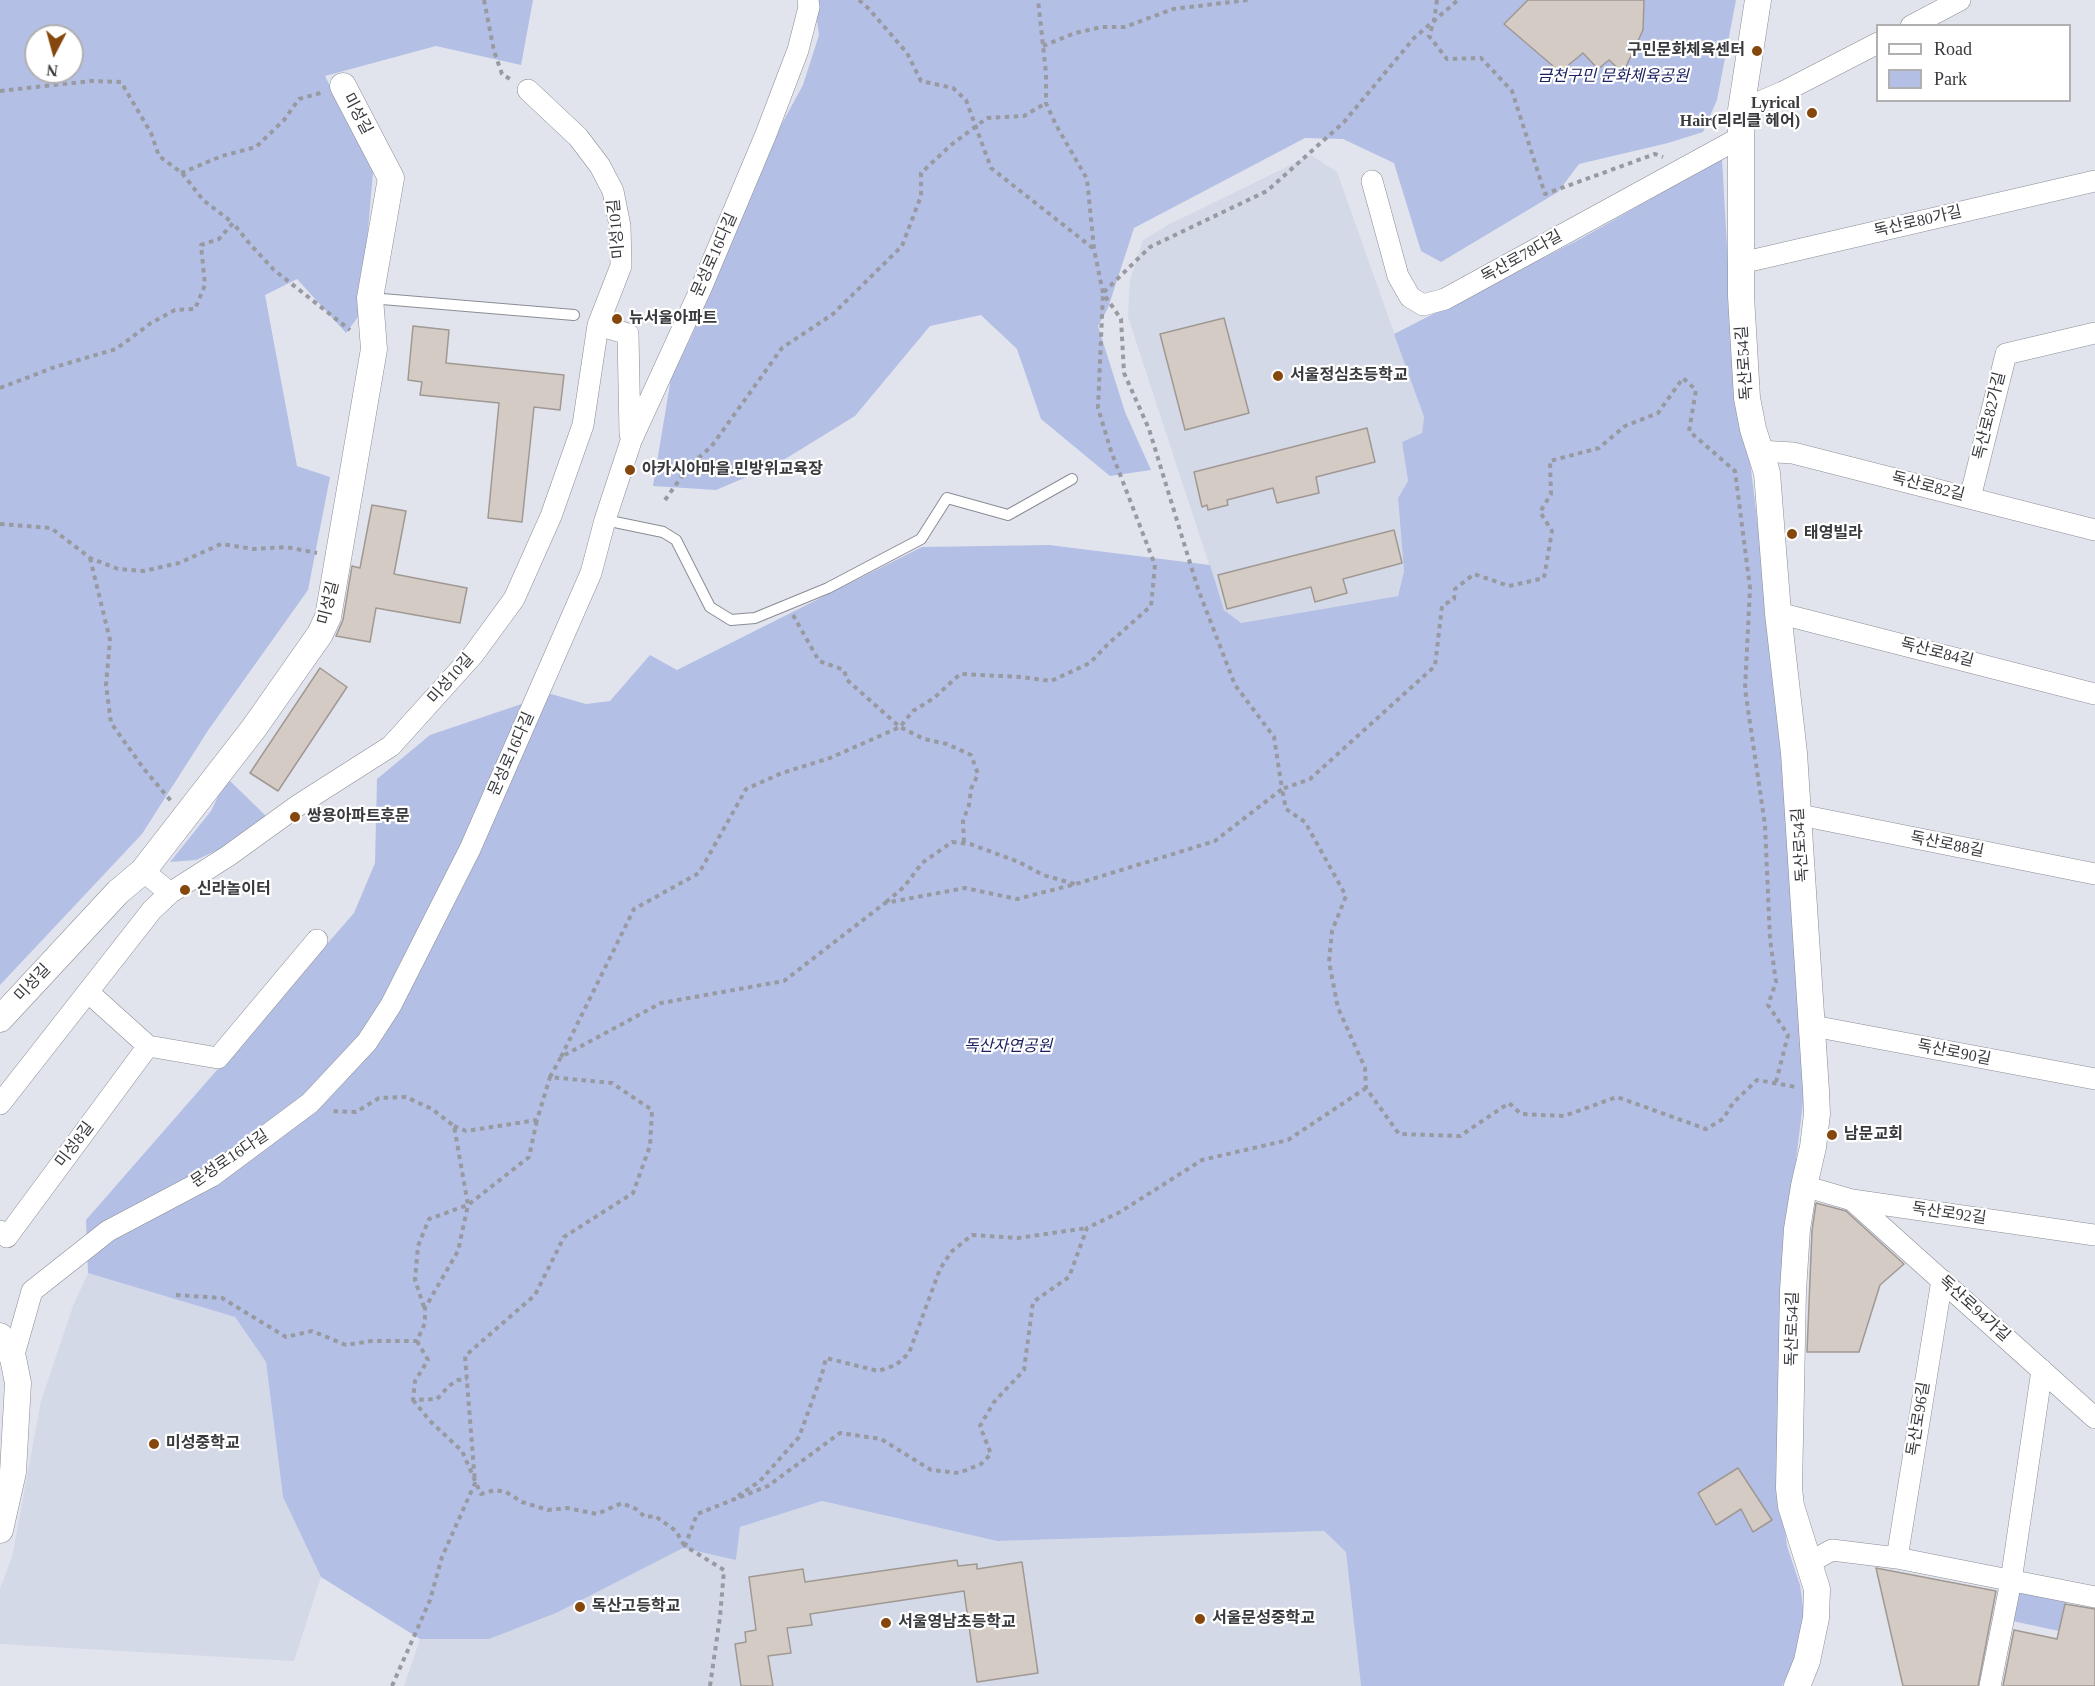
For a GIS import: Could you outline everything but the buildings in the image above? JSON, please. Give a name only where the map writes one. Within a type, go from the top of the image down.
[{"type":"street","name":"문성로16다길","points":[[6,1347],[32,1291],[108,1231],[212,1176],[314,1098],[367,1042],[391,1005],[465,859],[591,573],[605,520],[631,441],[751,173],[798,50],[809,7],[808,0]]},
{"type":"street","name":"독산로54길","points":[[1758,0],[1741,110],[1741,263],[1747,398],[1759,451],[1767,473],[1778,613],[1800,816],[1817,1114],[1797,1229],[1793,1291],[1789,1488],[1791,1506],[1817,1588],[1816,1618],[1807,1661],[1797,1686]]},
{"type":"street","points":[[1915,24],[1960,0]]},
{"type":"street","points":[[1741,110],[1783,92],[1876,44]]},
{"type":"street","name":"미성길","points":[[0,1019],[118,892],[143,871],[254,728],[320,634],[328,617],[374,349],[370,298],[391,178],[343,86]]},
{"type":"street","name":"미성10길","points":[[170,893],[228,856],[300,804],[391,746],[473,655],[514,599],[551,516],[570,466],[587,407],[598,325],[621,266],[620,226],[613,191],[600,166],[578,137],[528,90]]},
{"type":"street","name":"독산로78다길","points":[[1372,181],[1398,276],[1410,297],[1423,305],[1445,299],[1741,137]]},
{"type":"street","name":"독산로80가길","points":[[1741,263],[2095,181]]},
{"type":"street","points":[[598,325],[628,334],[631,441]]},
{"type":"street","name":"독산로82가길","points":[[1970,498],[2006,354],[2095,333]]},
{"type":"street","name":"독산로82길","points":[[1759,451],[1793,453],[2095,530]]},
{"type":"street","name":"독산로84길","points":[[1778,613],[2095,694]]},
{"type":"street","name":"독산로88길","points":[[1800,816],[2095,874]]},
{"type":"street","points":[[0,1104],[152,910],[170,893],[143,871]]},
{"type":"street","points":[[88,992],[148,1046],[218,1058],[317,940]]},
{"type":"street","name":"독산로90길","points":[[1813,1026],[2095,1079]]},
{"type":"street","name":"미성8길","points":[[0,1231],[7,1237],[148,1046]]},
{"type":"street","name":"독산로92길","points":[[1804,1186],[1852,1200],[2095,1235]]},
{"type":"street","name":"독산로94가길","points":[[1852,1200],[2095,1418]]},
{"type":"street","name":"독산로96길","points":[[1897,1558],[1942,1280]]},
{"type":"street","points":[[0,1530],[13,1472],[18,1383],[6,1347]]},
{"type":"street","points":[[1990,1686],[2011,1581],[2042,1370]]},
{"type":"street","points":[[1810,1562],[1832,1550],[1897,1558],[2095,1598]]},
{"type":"lane","points":[[370,298],[574,315]]},
{"type":"lane","points":[[605,520],[663,532],[676,540],[710,608],[731,620],[755,618],[828,588],[921,539],[946,498],[1008,516],[1072,479]]},
{"type":"path","points":[[484,0],[494,51],[502,74],[528,90]]},
{"type":"path","points":[[859,0],[907,53],[921,81],[953,88],[966,100],[991,168],[1094,249]]},
{"type":"path","points":[[417,1341],[425,1323],[425,1308],[415,1280],[417,1246],[429,1219],[468,1205],[529,1157],[550,1077],[634,909],[699,873],[746,789],[782,773],[830,758],[900,727],[913,711],[934,698],[960,674],[1051,681],[1090,663],[1108,644],[1152,606],[1155,565],[1111,451],[1098,408],[1103,293],[1094,249],[1087,179],[1046,103],[1046,74],[1038,0]]},
{"type":"path","points":[[1043,46],[1075,33],[1102,27],[1125,27],[1173,9],[1248,0]]},
{"type":"path","points":[[1437,0],[1429,36],[1447,59],[1481,58],[1512,91],[1545,194],[1655,154],[1688,166]]},
{"type":"path","points":[[1103,293],[1150,247],[1268,190],[1344,122],[1414,38],[1458,0]]},
{"type":"path","points":[[0,91],[91,81],[121,82],[151,134],[159,156],[182,173],[203,200],[233,223],[274,270],[374,349]]},
{"type":"path","points":[[182,173],[222,156],[256,147],[284,120],[299,99],[343,86]]},
{"type":"path","points":[[665,500],[690,465],[711,447],[782,348],[833,314],[902,246],[921,196],[921,173],[951,145],[987,118],[1024,116],[1046,103]]},
{"type":"path","points":[[0,388],[55,367],[116,349],[151,323],[176,310],[195,309],[205,285],[201,245],[219,239],[233,223]]},
{"type":"path","points":[[1103,293],[1121,319],[1124,373],[1149,429],[1198,589],[1235,685],[1274,737],[1286,809],[1305,822],[1346,896],[1332,931],[1329,962],[1338,1008],[1365,1068],[1366,1088],[1399,1134],[1460,1136],[1509,1103],[1521,1114],[1564,1116],[1617,1097],[1706,1129],[1723,1119],[1733,1103],[1757,1080],[1816,1091]]},
{"type":"path","points":[[885,903],[964,888],[1017,899],[1076,884],[1215,841],[1282,789],[1310,779],[1435,666],[1442,606],[1454,599],[1455,589],[1474,574],[1509,586],[1544,578],[1552,531],[1540,512],[1551,494],[1550,461],[1599,448],[1625,426],[1658,413],[1683,378],[1696,390],[1689,431],[1735,471],[1749,576],[1745,689],[1765,825],[1770,939],[1776,982],[1768,1005],[1788,1035],[1776,1082]]},
{"type":"path","points":[[0,524],[51,528],[90,558],[118,569],[144,571],[178,563],[221,544],[255,549],[286,547],[339,557]]},
{"type":"path","points":[[90,558],[110,640],[106,685],[111,723],[144,769],[185,817]]},
{"type":"path","points":[[788,604],[819,661],[844,670],[847,680],[900,727],[924,739],[947,744],[971,755],[978,774],[971,789],[969,805],[963,821],[964,843]]},
{"type":"path","points":[[561,1057],[661,1003],[784,981],[885,903],[904,886],[922,864],[952,842],[970,844],[1019,862],[1043,875],[1076,884]]},
{"type":"path","points":[[392,1686],[430,1600],[442,1557],[475,1483],[465,1356],[535,1295],[564,1237],[633,1193],[650,1146],[652,1110],[612,1083],[550,1077]]},
{"type":"path","points":[[733,1500],[760,1480],[799,1437],[826,1358],[878,1371],[896,1365],[909,1353],[940,1269],[951,1252],[972,1235],[1018,1238],[1087,1228],[1120,1212],[1202,1160],[1287,1140],[1366,1088]]},
{"type":"path","points":[[314,1098],[330,1111],[356,1112],[379,1098],[406,1097],[432,1109],[454,1126],[466,1131],[537,1120]]},
{"type":"path","points":[[425,1308],[458,1251],[468,1205],[454,1126]]},
{"type":"path","points":[[685,1546],[698,1514],[768,1486],[840,1433],[881,1439],[931,1470],[959,1473],[981,1464],[992,1454],[980,1426],[994,1401],[1024,1370],[1033,1302],[1069,1277],[1087,1228]]},
{"type":"path","points":[[176,1295],[222,1298],[286,1337],[312,1331],[346,1345],[371,1341],[417,1341]]},
{"type":"path","points":[[417,1341],[428,1360],[415,1382],[413,1401],[430,1421],[462,1450],[481,1494],[495,1490],[506,1492],[522,1502],[548,1510],[567,1508],[597,1514],[622,1503],[645,1516],[655,1516],[676,1531],[685,1546],[724,1570],[710,1686]]},
{"type":"path","points":[[413,1401],[437,1399],[458,1380],[467,1379]]},
{"type":"shaded area","name":"서울정심초등학교","points":[[1311,155],[1337,172],[1424,417],[1422,433],[1402,442],[1408,481],[1398,498],[1404,571],[1398,596],[1241,623],[1224,610],[1128,317],[1130,280],[1143,240],[1168,225]]},
{"type":"shaded area","name":"미성중학교","points":[[88,1273],[235,1317],[266,1362],[283,1497],[321,1577],[294,1661],[0,1644],[0,1589],[12,1557],[41,1401],[73,1306]]},
{"type":"shaded area","points":[[507,1473],[736,1560],[740,1527],[822,1501],[997,1541],[1324,1531],[1346,1552],[1361,1686],[404,1686],[420,1639]]},
{"type":"green space","points":[[0,0],[533,0],[521,65],[436,46],[325,76],[373,172],[361,313],[346,333],[297,279],[265,295],[297,466],[330,477],[308,590],[209,729],[142,834],[0,985]]},
{"type":"green space","name":"금천구민 문화체육공원","points":[[814,0],[1736,0],[1717,100],[1703,132],[1668,143],[1579,164],[1558,192],[1441,262],[1421,251],[1394,163],[1343,139],[1305,138],[1134,228],[1108,308],[1098,326],[1125,412],[1151,470],[1110,476],[1041,419],[1017,349],[981,315],[930,326],[855,416],[777,464],[716,490],[653,486],[671,378],[692,335],[768,149],[803,85],[819,35]]},
{"type":"green space","name":"독산자연공원","points":[[1722,158],[1735,390],[1749,453],[1784,739],[1802,1051],[1803,1103],[1786,1242],[1781,1496],[1787,1546],[1800,1585],[1804,1613],[1803,1643],[1782,1686],[1361,1686],[1346,1552],[1324,1531],[997,1541],[822,1501],[740,1527],[736,1560],[683,1548],[556,1613],[489,1639],[420,1639],[321,1577],[283,1497],[266,1362],[235,1317],[88,1273],[86,1220],[354,913],[375,863],[377,779],[430,735],[551,694],[586,704],[610,701],[650,655],[677,670],[922,547],[1049,545],[1210,565],[1224,610],[1241,623],[1398,596],[1404,571],[1398,498],[1408,481],[1402,442],[1422,433],[1424,417],[1394,334],[1584,237]]},
{"type":"green space","points":[[227,778],[267,817],[238,841],[196,860],[170,862],[211,811]]},
{"type":"green space","points":[[2011,1581],[2067,1599],[2059,1631],[2003,1619]]},
{"type":"place","name":"구민문화체육센터","points":[[1757,51]]},
{"type":"place","name":"Lyrical Hair(리리클 헤어)","points":[[1812,113]]},
{"type":"place","name":"뉴서울아파트","points":[[617,319]]},
{"type":"place","name":"서울정심초등학교","points":[[1278,376]]},
{"type":"place","name":"아카시아마을.민방위교육장","points":[[630,470]]},
{"type":"place","name":"태영빌라","points":[[1792,534]]},
{"type":"place","name":"쌍용아파트후문","points":[[295,817]]},
{"type":"place","name":"신라놀이터","points":[[185,890]]},
{"type":"place","name":"남문교회","points":[[1832,1135]]},
{"type":"place","name":"미성중학교","points":[[154,1444]]},
{"type":"place","name":"독산고등학교","points":[[580,1607]]},
{"type":"place","name":"서울문성중학교","points":[[1200,1619]]},
{"type":"place","name":"서울영남초등학교","points":[[886,1623]]}]
